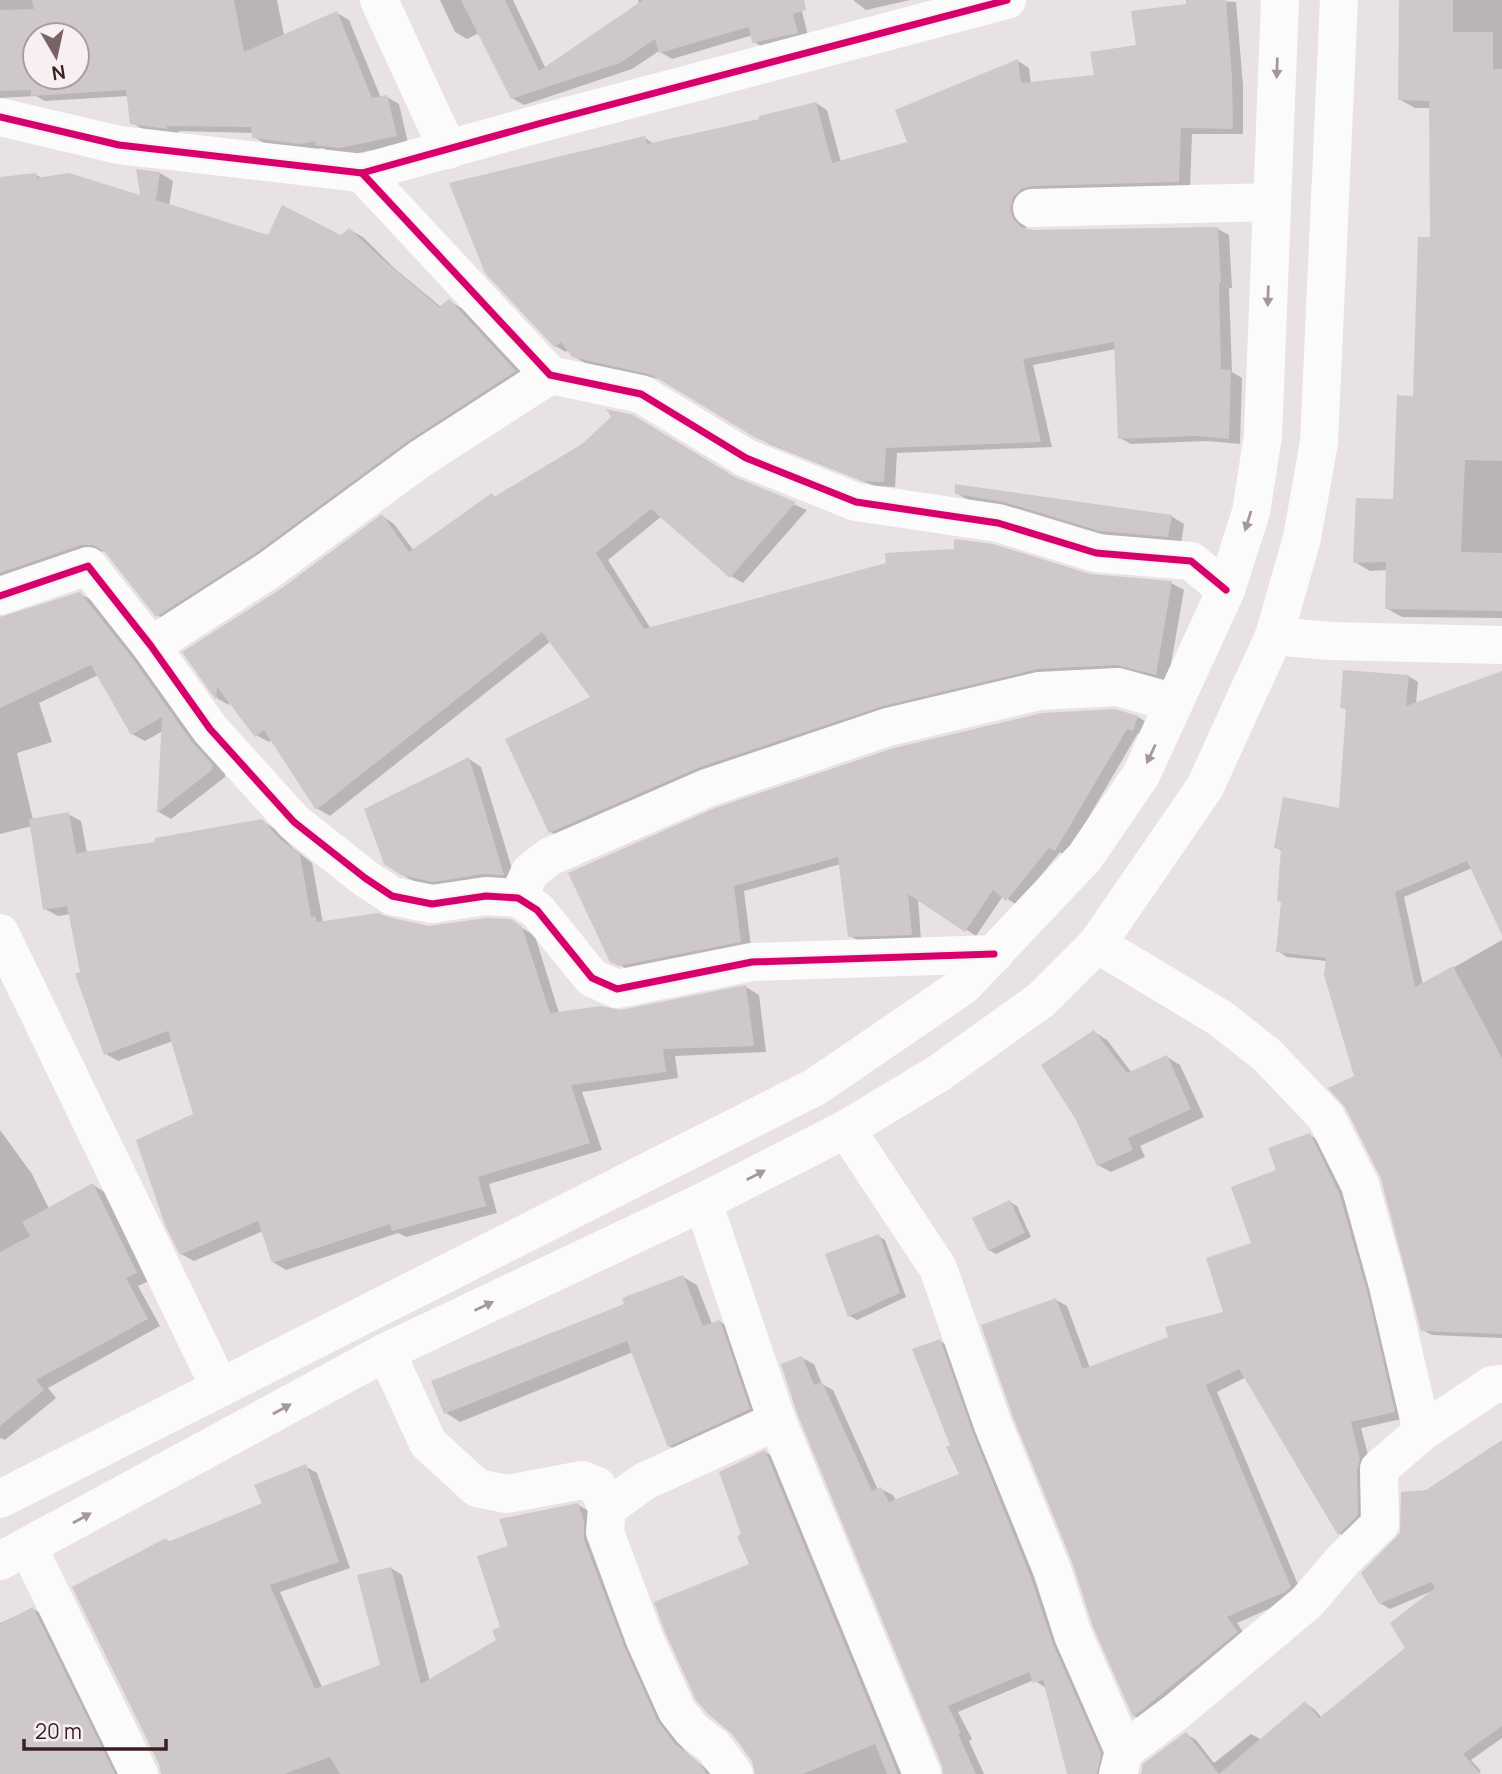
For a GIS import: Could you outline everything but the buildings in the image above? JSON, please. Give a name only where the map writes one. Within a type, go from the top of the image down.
[{"type":"street","points":[[379,0],[447,150]]},
{"type":"street","points":[[0,117],[120,145],[362,173],[545,121],[1007,0]]},
{"type":"street","points":[[0,1499],[815,1087],[963,986],[1085,857],[1141,775],[1226,590],[1251,513],[1263,436],[1280,0]]},
{"type":"street","points":[[139,1774],[14,1554],[386,1352],[703,1202],[846,1129],[939,1073],[1041,1000],[1097,944],[1205,787],[1274,636],[1302,538],[1319,442],[1339,0]]},
{"type":"street","points":[[362,173],[551,375],[641,394],[746,458],[856,502],[998,523],[1096,553],[1191,561],[1226,590]]},
{"type":"street","points":[[1032,208],[1272,202]]},
{"type":"street","points":[[151,646],[269,570],[420,459],[551,375]]},
{"type":"street","points":[[0,596],[88,566],[151,646],[210,729],[294,822],[392,896],[432,904],[486,896],[518,898],[537,910],[592,978],[617,989],[752,962],[994,954]]},
{"type":"street","points":[[1274,636],[1329,641],[1502,645]]},
{"type":"street","points":[[518,898],[530,872],[549,857],[707,788],[888,727],[1039,691],[1118,687],[1174,703]]},
{"type":"street","points":[[0,933],[220,1388]]},
{"type":"street","points":[[1097,944],[1220,1018],[1267,1055],[1326,1117],[1360,1185],[1388,1286],[1422,1433]]},
{"type":"street","points":[[846,1129],[938,1268],[993,1425],[1052,1570],[1073,1635],[1121,1763],[1175,1712],[1307,1602],[1344,1559],[1380,1524],[1379,1469],[1422,1433],[1492,1385],[1502,1384]]},
{"type":"street","points":[[703,1202],[776,1421],[922,1774]]},
{"type":"street","points":[[386,1352],[428,1443],[477,1488],[507,1494],[582,1480],[597,1486],[607,1508],[605,1532],[645,1640],[677,1711],[692,1730],[714,1747],[734,1774]]},
{"type":"street","points":[[607,1508],[645,1480],[776,1421]]},
{"type":"cycle path","points":[[0,117],[119,145],[362,173],[1007,0]]},
{"type":"cycle path","points":[[362,173],[550,375],[641,394],[746,458],[856,502],[998,523],[1096,553],[1191,561],[1226,590]]},
{"type":"cycle path","points":[[0,596],[88,566],[151,646],[210,729],[294,822],[392,896],[432,904],[486,896],[518,898],[537,910],[592,978],[617,989],[752,962],[994,954]]}]
